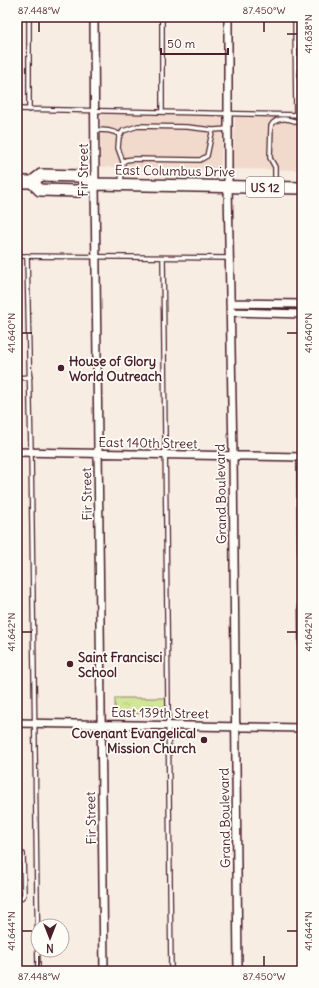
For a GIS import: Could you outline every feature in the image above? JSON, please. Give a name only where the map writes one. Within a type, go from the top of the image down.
[{"type":"main road","name":"East Columbus Drive","points":[[17,182],[32,182],[40,175],[79,176],[95,184]]},
{"type":"main road","name":"East Columbus Drive","points":[[32,182],[40,190],[71,191],[78,191],[95,184],[275,187],[302,184]]},
{"type":"street","name":"Fir Street","points":[[94,17],[104,971]]},
{"type":"street","name":"Grand Boulevard","points":[[228,17],[228,186],[233,456],[238,971]]},
{"type":"street","points":[[230,303],[302,304]]},
{"type":"street","points":[[231,312],[302,314]]},
{"type":"street","name":"East 140th Street","points":[[17,452],[300,457]]},
{"type":"street","name":"East 139th Street","points":[[17,723],[302,728]]},
{"type":"lane","points":[[29,17],[29,110]]},
{"type":"lane","points":[[162,17],[162,112]]},
{"type":"lane","points":[[295,17],[296,115]]},
{"type":"lane","points":[[17,110],[302,115]]},
{"type":"lane","points":[[275,187],[275,167],[270,158],[271,126],[273,122],[281,119],[298,122],[302,125]]},
{"type":"lane","points":[[121,184],[123,162],[118,148],[119,137],[123,132],[130,128],[138,126],[187,127],[214,130],[228,129]]},
{"type":"lane","points":[[95,130],[108,130],[121,135]]},
{"type":"lane","points":[[123,162],[134,159],[200,160],[207,156],[214,130]]},
{"type":"lane","points":[[17,256],[230,258]]},
{"type":"lane","points":[[27,256],[38,971]]},
{"type":"lane","points":[[163,258],[171,971]]},
{"type":"lane","points":[[17,378],[30,377]]},
{"type":"lane","points":[[300,457],[302,745]]},
{"type":"lane","points":[[17,854],[23,854],[24,895],[21,898],[17,898]]},
{"type":"shaded area","points":[[101,111],[223,113],[221,169],[100,167]]},
{"type":"shaded area","points":[[235,114],[302,115],[302,170],[233,169]]},
{"type":"green space","points":[[115,698],[166,698],[166,714],[115,713]]},
{"type":"place","name":"House of Glory World Outreach","points":[[61,368]]},
{"type":"place","name":"Saint Francisci School","points":[[70,664]]},
{"type":"place","name":"Covenant Evangelical Mission Church","points":[[204,740]]}]
